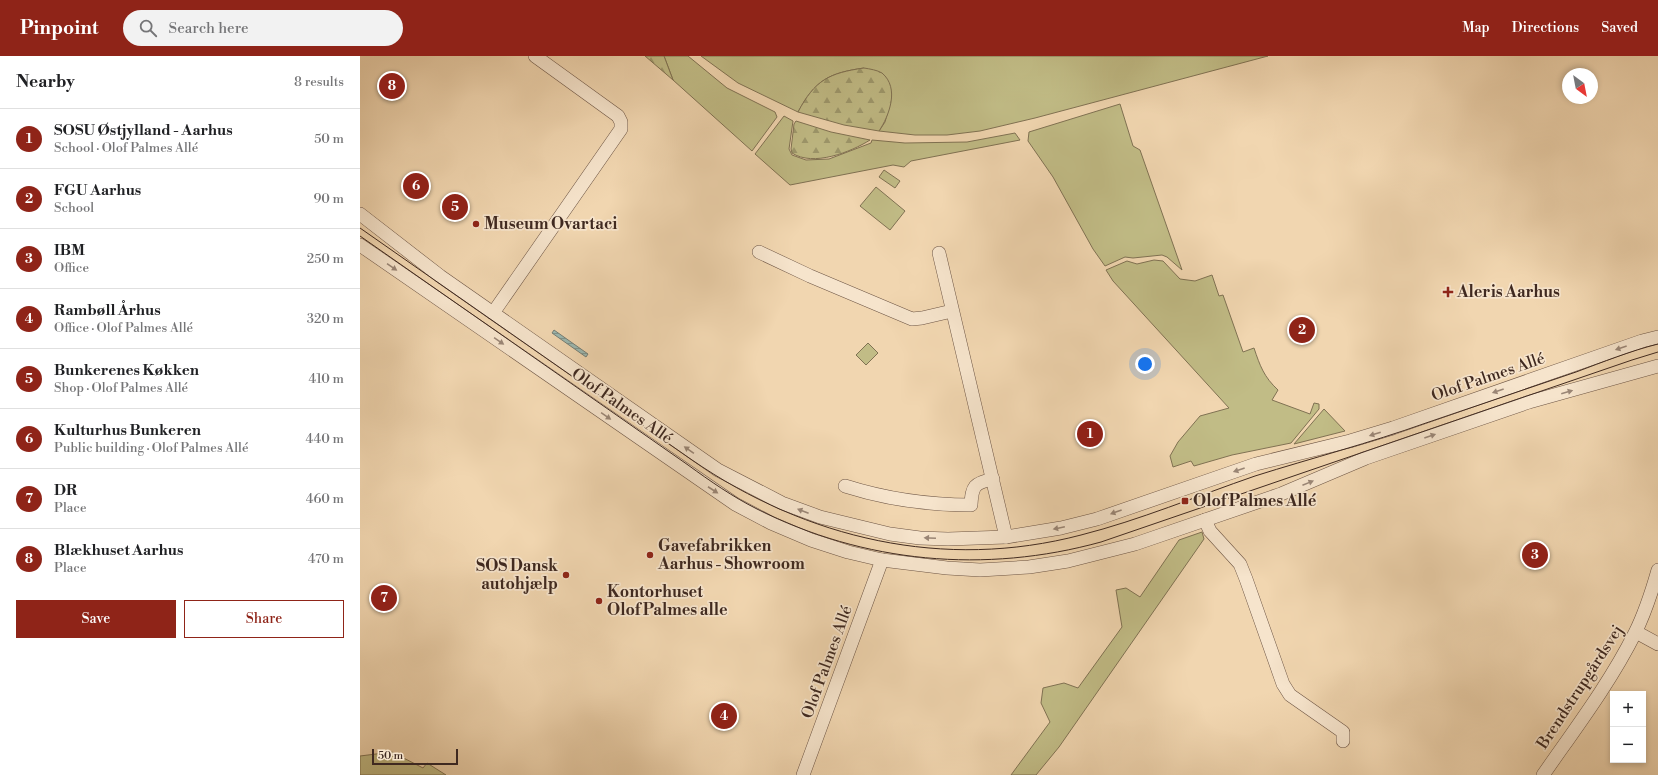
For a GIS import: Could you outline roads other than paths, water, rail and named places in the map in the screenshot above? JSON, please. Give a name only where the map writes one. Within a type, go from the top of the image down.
[{"type":"street","points":[[493,313],[621,129],[621,122],[618,116],[535,56]]},
{"type":"street","name":"Olof Palmes Allé","points":[[360,214],[440,276],[718,470],[782,503],[820,517],[890,534],[948,539],[1006,537],[1061,528],[1097,519],[1256,464],[1372,435],[1642,341],[1658,337]]},
{"type":"street","name":"Olof Palmes Allé","points":[[360,245],[688,473],[735,504],[771,523],[811,540],[848,552],[882,560],[947,568],[980,570],[1029,567],[1068,561],[1107,552],[1281,494],[1366,458],[1529,402],[1658,366]]},
{"type":"street","points":[[759,252],[810,276],[912,319],[922,318],[952,310]]},
{"type":"street","points":[[939,253],[1006,537]]},
{"type":"street","points":[[845,486],[865,492],[919,502],[945,505],[971,505],[972,491],[975,486],[980,482],[993,479]]},
{"type":"street","points":[[1205,520],[1210,530],[1240,564],[1283,684],[1290,695],[1343,732],[1343,741]]},
{"type":"street","name":"Olof Palmes Allé","points":[[803,775],[882,560]]},
{"type":"street","name":"Brendstrupgårdsvej","points":[[1543,775],[1620,660],[1636,632],[1658,570]]},
{"type":"street","points":[[1636,632],[1658,644]]},
{"type":"water","points":[[554,330],[588,354],[586,357],[552,333]]},
{"type":"tram line","points":[[360,228],[692,460],[736,487],[782,510],[829,528],[878,541],[928,548],[979,550],[1030,545],[1103,529],[1147,515],[1255,476],[1405,430],[1576,372],[1627,353],[1658,344]]},
{"type":"tram line","points":[[360,236],[705,477],[739,499],[757,509],[798,527],[840,541],[882,552],[926,558],[969,560],[1013,558],[1057,552],[1101,542],[1658,352]]},
{"type":"place","name":"Blækhuset Aarhus","points":[[392,86]]},
{"type":"place","name":"Kulturhus Bunkeren","points":[[416,186]]},
{"type":"place","name":"Bunkerenes Køkken","points":[[455,207]]},
{"type":"place","name":"Museum Ovartaci","points":[[476,224]]},
{"type":"place","name":"Aleris Aarhus","points":[[1448,292]]},
{"type":"place","name":"FGU Aarhus","points":[[1302,330]]},
{"type":"place","name":"SOSU Østjylland - Aarhus","points":[[1090,434]]},
{"type":"place","name":"Olof Palmes Allé","points":[[1185,501]]},
{"type":"place","name":"Gavefabrikken Aarhus - Showroom","points":[[650,555]]},
{"type":"place","name":"IBM","points":[[1535,555]]},
{"type":"place","name":"SOS Dansk autohjælp","points":[[566,575]]},
{"type":"place","name":"DR","points":[[384,598]]},
{"type":"place","name":"Kontorhuset Olof Palmes alle","points":[[599,601]]},
{"type":"place","name":"Rambøll Århus","points":[[724,716]]}]
